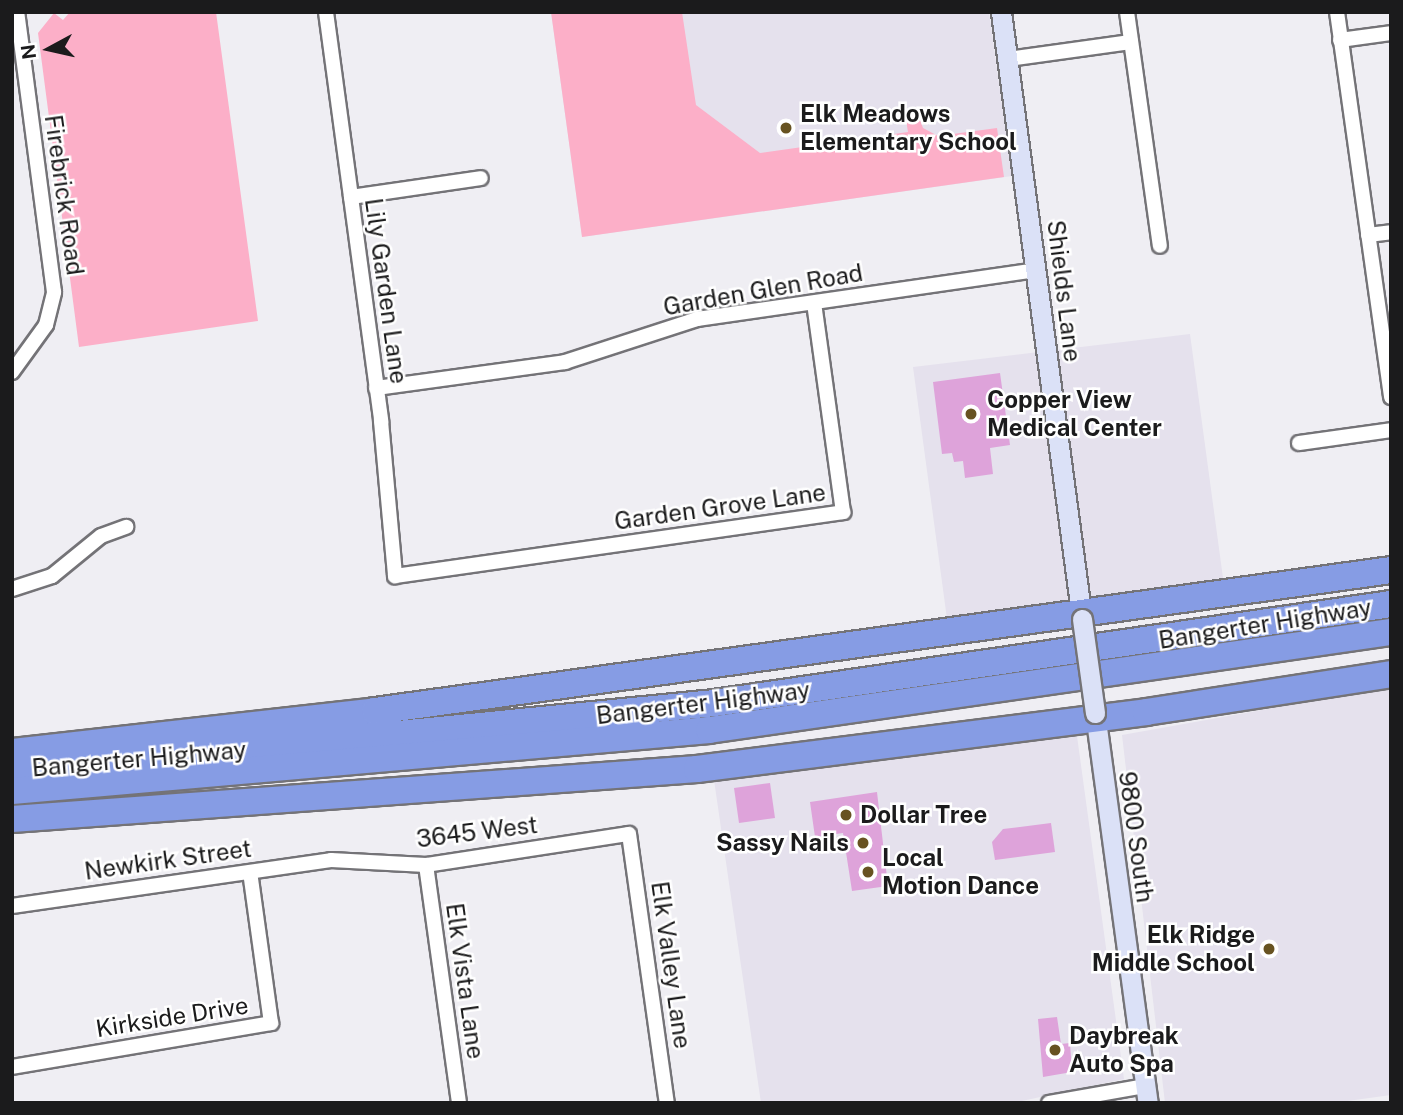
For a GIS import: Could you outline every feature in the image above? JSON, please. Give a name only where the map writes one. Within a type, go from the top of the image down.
[{"type":"highway","points":[[12,752],[375,711],[1082,616],[1391,570]]},
{"type":"highway","name":"Bangerter Highway","points":[[12,772],[714,703],[1391,604]]},
{"type":"highway","name":"Bangerter Highway","points":[[12,791],[709,730],[1391,632]]},
{"type":"highway","points":[[12,819],[628,776],[1391,674]]},
{"type":"main road","name":"Shields Lane","points":[[1001,12],[1082,616]]},
{"type":"main road","name":"9800 South","points":[[1082,616],[1146,1094]]},
{"type":"street","name":"Firebrick Road","points":[[12,372],[47,325],[54,292],[17,12]]},
{"type":"street","name":"Lily Garden Lane","points":[[326,12],[376,388],[395,576]]},
{"type":"street","points":[[1127,12],[1160,246]]},
{"type":"street","points":[[1336,12],[1391,397]]},
{"type":"street","points":[[1340,40],[1391,33]]},
{"type":"street","points":[[1008,59],[1131,42]]},
{"type":"street","points":[[12,98],[28,96]]},
{"type":"street","points":[[351,197],[481,178]]},
{"type":"street","points":[[1368,235],[1391,232]]},
{"type":"street","name":"Garden Glen Road","points":[[376,388],[565,362],[678,324],[1037,270]]},
{"type":"street","name":"Garden Grove Lane","points":[[395,576],[843,512],[814,303]]},
{"type":"street","points":[[1299,443],[1391,430]]},
{"type":"street","points":[[12,589],[52,576],[101,536],[126,527]]},
{"type":"street","name":"3645 West","points":[[331,860],[426,865],[629,834]]},
{"type":"street","name":"Elk Valley Lane","points":[[629,834],[667,1103]]},
{"type":"street","name":"Newkirk Street","points":[[12,906],[331,860]]},
{"type":"street","name":"Elk Vista Lane","points":[[426,865],[459,1103]]},
{"type":"street","name":"Kirkside Drive","points":[[12,1067],[271,1023],[250,872]]},
{"type":"street","points":[[1049,1103],[1146,1094]]},
{"type":"shaded area","points":[[70,12],[216,12],[258,321],[79,347],[38,33],[54,13],[63,20]]},
{"type":"shaded area","name":"Elk Meadows Elementary School","points":[[551,12],[989,12],[1012,176],[582,237]]},
{"type":"shaded area","points":[[551,12],[682,12],[696,105],[760,153],[908,132],[905,114],[917,112],[923,128],[938,136],[997,128],[1004,177],[582,237]]},
{"type":"shaded area","points":[[1190,334],[1223,578],[947,619],[913,367]]},
{"type":"shaded area","name":"Elk Ridge Middle School","points":[[1391,687],[1391,1095],[1333,1103],[1165,1103],[1122,735]]},
{"type":"shaded area","points":[[1077,736],[1124,1079],[1012,1103],[761,1103],[714,780]]},
{"type":"building","name":"Copper View Medical Center","points":[[1000,373],[1010,445],[990,448],[993,474],[965,478],[963,461],[954,462],[952,453],[942,454],[933,382]]},
{"type":"building","points":[[770,783],[775,818],[739,823],[734,788]]},
{"type":"building","points":[[877,792],[888,886],[852,891],[843,833],[815,837],[810,802]]},
{"type":"building","points":[[1051,823],[1055,852],[995,860],[992,842],[1003,829]]},
{"type":"building","name":"Daybreak Auto Spa","points":[[1057,1017],[1061,1044],[1070,1043],[1072,1072],[1043,1077],[1038,1019]]},
{"type":"place","name":"Elk Meadows Elementary School","points":[[786,128]]},
{"type":"place","name":"Copper View Medical Center","points":[[971,414]]},
{"type":"place","name":"Dollar Tree","points":[[846,815]]},
{"type":"place","name":"Sassy Nails","points":[[863,843]]},
{"type":"place","name":"Local Motion Dance","points":[[868,872]]},
{"type":"place","name":"Elk Ridge Middle School","points":[[1269,949]]},
{"type":"place","name":"Daybreak Auto Spa","points":[[1055,1050]]}]
